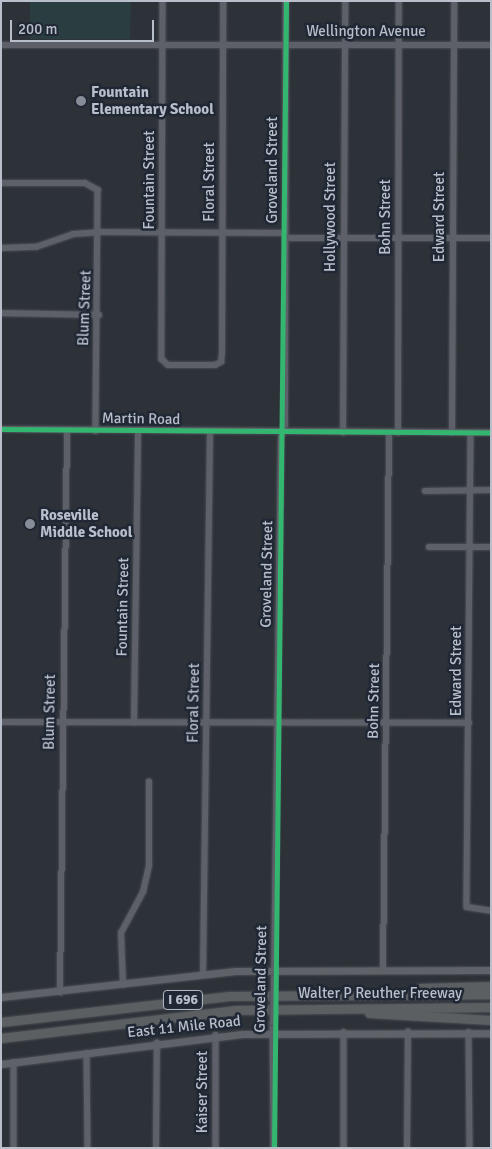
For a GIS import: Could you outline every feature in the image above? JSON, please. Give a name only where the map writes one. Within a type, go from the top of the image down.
[{"type":"highway","points":[[367,994],[491,986]]},
{"type":"highway","name":"Walter P Reuther Freeway","points":[[1,1022],[228,996],[491,994]]},
{"type":"highway","name":"Walter P Reuther Freeway","points":[[1,1038],[222,1011],[491,1007]]},
{"type":"highway","points":[[287,1009],[491,1020]]},
{"type":"main road","points":[[1,997],[60,993],[203,974],[274,970],[491,970]]},
{"type":"main road","name":"East 11 Mile Road","points":[[1,1064],[216,1036],[344,1032],[491,1033]]},
{"type":"street","name":"Fountain Street","points":[[163,1],[162,358],[168,365],[220,363]]},
{"type":"street","name":"Floral Street","points":[[220,363],[223,1]]},
{"type":"street","name":"Groveland Street","points":[[274,1148],[273,1023],[283,433],[286,1]]},
{"type":"street","name":"Hollywood Street","points":[[343,433],[345,1]]},
{"type":"street","name":"Bohn Street","points":[[398,432],[399,1]]},
{"type":"street","name":"Edward Street","points":[[452,433],[454,1]]},
{"type":"street","name":"Wellington Avenue","points":[[1,45],[491,45]]},
{"type":"street","name":"Blum Street","points":[[1,182],[95,186],[99,232],[96,431]]},
{"type":"street","points":[[1,248],[36,247],[73,234],[99,232],[222,232],[344,238],[491,238]]},
{"type":"street","points":[[1,313],[99,315]]},
{"type":"street","name":"Martin Road","points":[[1,429],[283,433],[491,432]]},
{"type":"street","name":"Blum Street","points":[[60,993],[67,430]]},
{"type":"street","name":"Fountain Street","points":[[134,723],[138,431]]},
{"type":"street","name":"Floral Street","points":[[203,974],[210,432]]},
{"type":"street","name":"Bohn Street","points":[[383,969],[389,433]]},
{"type":"street","name":"Edward Street","points":[[471,433],[468,910],[491,911]]},
{"type":"street","points":[[425,491],[491,490]]},
{"type":"street","points":[[429,547],[491,548]]},
{"type":"street","points":[[1,722],[277,725],[469,723]]},
{"type":"street","points":[[123,985],[121,934],[143,892],[149,866],[149,782]]},
{"type":"street","points":[[344,1032],[344,1148]]},
{"type":"street","points":[[408,1032],[408,1148]]},
{"type":"street","points":[[469,1032],[470,1148]]},
{"type":"street","name":"Kaiser Street","points":[[216,1036],[216,1148]]},
{"type":"street","points":[[156,1148],[157,1043]]},
{"type":"street","points":[[87,1053],[88,1148]]},
{"type":"street","points":[[14,1062],[14,1148]]},
{"type":"shaded area","points":[[30,1],[131,1],[130,39],[30,39]]},
{"type":"cycle path","points":[[274,1148],[286,1]]},
{"type":"cycle path","points":[[1,429],[491,432]]},
{"type":"place","name":"Fountain Elementary School","points":[[81,101]]},
{"type":"place","name":"Roseville Middle School","points":[[30,524]]}]
